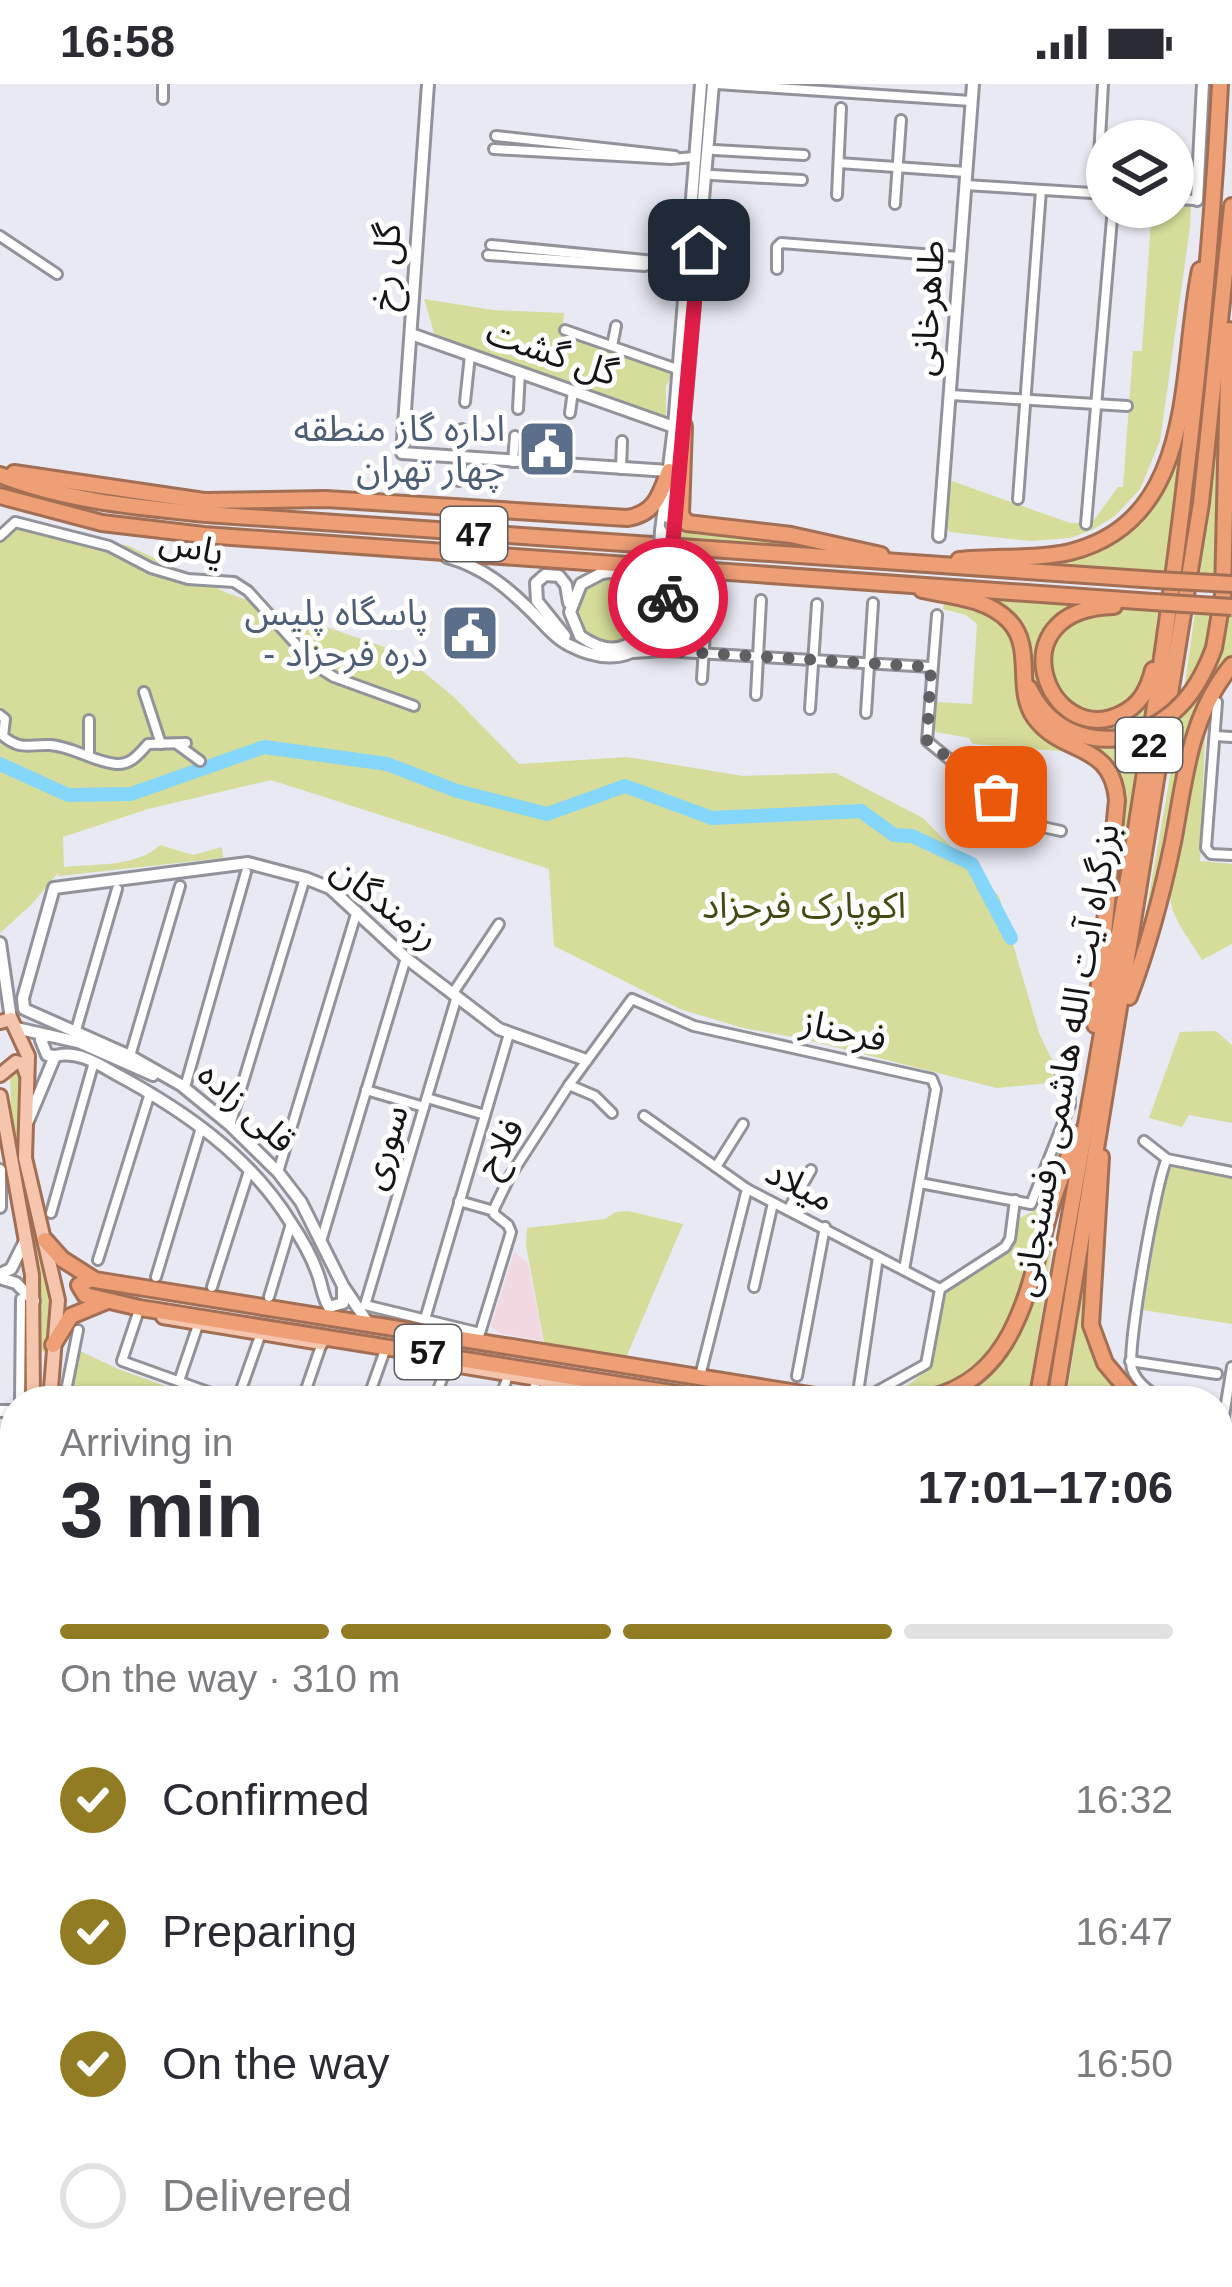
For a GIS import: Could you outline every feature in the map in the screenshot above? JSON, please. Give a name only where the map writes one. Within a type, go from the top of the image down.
[{"type":"highway","name":"بزرگراه آیت الله هاشمی رفسنجانی","points":[[1040,1386],[1096,1068],[1193,442],[1220,84]]},
{"type":"highway","points":[[679,426],[681,515],[687,523],[791,535],[919,564],[1077,550],[1111,535],[1150,500],[1166,472],[1212,212]]},
{"type":"highway","name":"بزرگراه آیت الله هاشمی رفسنجانی","points":[[1057,1386],[1201,503],[1232,214]]},
{"type":"highway","points":[[1024,678],[1045,712],[1067,730],[1104,740],[1134,735],[1173,715],[1204,676],[1223,596],[1227,277]]},
{"type":"highway","points":[[0,473],[182,500],[326,499],[627,518],[655,505],[669,471]]},
{"type":"highway","name":"47","points":[[0,473],[41,489],[137,507],[1232,584]]},
{"type":"highway","name":"47","points":[[0,496],[44,510],[140,528],[415,548],[659,574],[951,585],[1232,607]]},
{"type":"highway","points":[[881,581],[998,611],[1020,635],[1027,704],[1037,722],[1055,737],[1100,758],[1115,788],[1095,1010],[1096,1068],[1009,1340],[975,1378],[959,1386]]},
{"type":"highway","points":[[1154,602],[1082,609],[1058,623],[1043,652],[1048,686],[1059,702],[1078,714],[1100,719],[1125,712],[1144,695],[1165,631]]},
{"type":"highway","points":[[1116,1030],[1157,911],[1192,740],[1204,708],[1232,665]]},
{"type":"highway","points":[[1100,1123],[1102,1189],[1091,1325],[1105,1363],[1124,1386]]},
{"type":"highway","points":[[45,1240],[91,1279]]},
{"type":"highway","points":[[91,1279],[82,1282],[80,1291],[107,1301]]},
{"type":"highway","name":"57","points":[[91,1279],[285,1310],[365,1314],[772,1386]]},
{"type":"highway","points":[[53,1345],[71,1316],[107,1301]]},
{"type":"highway","name":"57","points":[[107,1301],[628,1386]]},
{"type":"main road","points":[[9,1023],[28,1056],[28,1177],[58,1300],[51,1386]]},
{"type":"main road","points":[[0,1075],[16,1062],[23,1064],[27,1074]]},
{"type":"main road","points":[[0,1103],[25,1240],[32,1386]]},
{"type":"main road","points":[[140,1308],[198,1325],[561,1386]]},
{"type":"street","points":[[163,99],[164,84]]},
{"type":"street","name":"گل رخ","points":[[428,84],[402,454],[460,459]]},
{"type":"street","name":"طاهرخانی","points":[[939,536],[973,84]]},
{"type":"street","points":[[1103,84],[1103,120]]},
{"type":"street","points":[[1194,200],[1203,84]]},
{"type":"street","points":[[711,85],[971,101]]},
{"type":"street","points":[[691,345],[700,314],[714,150],[716,103],[711,85]]},
{"type":"street","points":[[667,526],[669,471],[679,426],[677,369],[694,157],[711,85]]},
{"type":"street","points":[[581,650],[537,601],[535,587],[542,577],[552,575],[565,581],[577,632],[589,642],[604,647],[624,645],[644,632],[651,620],[691,345],[711,85]]},
{"type":"street","points":[[837,195],[841,107]]},
{"type":"street","points":[[895,204],[901,120]]},
{"type":"street","points":[[496,136],[675,156]]},
{"type":"street","points":[[494,149],[694,157]]},
{"type":"street","points":[[714,150],[804,155]]},
{"type":"street","points":[[839,163],[1086,193]]},
{"type":"street","points":[[712,175],[802,180]]},
{"type":"street","points":[[1018,499],[1040,190]]},
{"type":"street","points":[[1085,524],[1111,228]]},
{"type":"street","points":[[0,236],[57,274]]},
{"type":"street","points":[[777,269],[781,242],[960,257]]},
{"type":"street","points":[[489,250],[687,264]]},
{"type":"street","points":[[612,346],[616,326]]},
{"type":"street","points":[[565,330],[677,369]]},
{"type":"street","name":"گل گشت","points":[[411,334],[679,426]]},
{"type":"street","points":[[465,402],[470,355]]},
{"type":"street","points":[[518,409],[520,372]]},
{"type":"street","points":[[570,413],[573,390]]},
{"type":"street","points":[[951,395],[1127,406]]},
{"type":"street","points":[[459,481],[462,429]]},
{"type":"street","points":[[566,466],[568,434]]},
{"type":"street","points":[[513,464],[514,436]]},
{"type":"street","points":[[621,470],[622,441]]},
{"type":"street","points":[[460,459],[669,471]]},
{"type":"street","name":"یاس","points":[[0,536],[15,522],[109,546],[151,568],[188,579],[233,582],[248,591],[316,665],[334,677],[414,706]]},
{"type":"street","points":[[415,548],[482,570],[560,639],[602,658],[669,651],[931,667]]},
{"type":"street","points":[[570,612],[585,580],[602,573],[659,574]]},
{"type":"street","points":[[659,574],[668,599],[669,651]]},
{"type":"street","points":[[631,653],[655,632],[668,599]]},
{"type":"street","points":[[702,679],[707,600]]},
{"type":"street","points":[[756,695],[761,600]]},
{"type":"street","points":[[866,713],[873,603]]},
{"type":"street","points":[[810,709],[817,604]]},
{"type":"street","points":[[937,616],[927,741],[1030,824],[1061,831]]},
{"type":"street","points":[[144,692],[161,744]]},
{"type":"street","points":[[1217,702],[1207,852],[1232,855]]},
{"type":"street","points":[[0,715],[5,719],[3,736],[26,749],[46,744],[115,764],[131,762],[148,744],[182,743],[200,761]]},
{"type":"street","points":[[89,719],[89,754]]},
{"type":"street","points":[[1215,736],[1232,737]]},
{"type":"street","name":"رزمندگان","points":[[23,1005],[56,886],[248,863],[330,888],[406,958],[508,1034],[586,1060]]},
{"type":"street","points":[[0,943],[9,1023],[78,1042],[179,1084],[246,872]]},
{"type":"street","points":[[230,1125],[305,878]]},
{"type":"street","points":[[130,1056],[180,886]]},
{"type":"street","points":[[76,1030],[117,890]]},
{"type":"street","points":[[278,1172],[357,911]]},
{"type":"street","name":"سوری","points":[[365,1314],[455,994],[499,924]]},
{"type":"street","points":[[321,1240],[406,958]]},
{"type":"street","name":"فرحناز","points":[[586,1060],[626,1004],[636,999],[694,1026],[741,1039],[928,1077],[936,1089],[904,1270]]},
{"type":"street","name":"قلی زاده","points":[[23,1005],[32,1014],[76,1030],[179,1084],[230,1125],[301,1202],[343,1286],[365,1314]]},
{"type":"street","points":[[365,1314],[424,1319],[508,1034]]},
{"type":"street","points":[[25,1129],[56,1056],[47,1055],[41,1047],[48,1035]]},
{"type":"street","name":"قلی زاده","points":[[56,1056],[71,1054],[94,1062],[150,1091],[201,1127],[249,1170],[291,1222],[321,1286]]},
{"type":"street","name":"فلاح","points":[[424,1319],[480,1333],[511,1232],[494,1211],[510,1176],[586,1060]]},
{"type":"street","points":[[51,1213],[94,1062]]},
{"type":"street","points":[[920,1183],[1031,1204],[1070,1105],[1069,1081],[1061,1076]]},
{"type":"street","points":[[569,1085],[595,1096],[612,1113]]},
{"type":"street","points":[[366,1090],[485,1115]]},
{"type":"street","points":[[98,1260],[150,1091]]},
{"type":"street","name":"میلاد","points":[[644,1116],[747,1189],[940,1288]]},
{"type":"street","points":[[716,1167],[743,1124]]},
{"type":"street","points":[[156,1277],[201,1127]]},
{"type":"street","points":[[1144,1141],[1167,1159],[1232,1172]]},
{"type":"street","points":[[1146,1386],[1136,1378],[1130,1360],[1167,1159]]},
{"type":"street","points":[[0,1170],[0,1207]]},
{"type":"street","points":[[212,1287],[249,1170]]},
{"type":"street","points":[[788,1210],[811,1170]]},
{"type":"street","points":[[700,1376],[747,1189]]},
{"type":"street","points":[[887,1386],[926,1364],[940,1288],[1005,1247],[1016,1200]]},
{"type":"street","points":[[459,1201],[494,1211]]},
{"type":"street","points":[[754,1287],[773,1203]]},
{"type":"street","points":[[269,1298],[291,1222]]},
{"type":"street","points":[[797,1376],[825,1227]]},
{"type":"street","points":[[0,1276],[11,1269],[25,1240]]},
{"type":"street","points":[[854,1386],[878,1257]]},
{"type":"street","points":[[0,1276],[16,1283],[27,1300],[21,1386]]},
{"type":"street","points":[[321,1286],[325,1301],[334,1308],[344,1299],[343,1286]]},
{"type":"street","points":[[285,1310],[314,1305],[321,1286]]},
{"type":"street","points":[[140,1308],[122,1360],[192,1386]]},
{"type":"street","points":[[178,1381],[198,1325]]},
{"type":"street","points":[[67,1386],[78,1330]]},
{"type":"street","points":[[241,1386],[260,1336]]},
{"type":"street","points":[[307,1386],[322,1343]]},
{"type":"street","points":[[372,1386],[384,1353]]},
{"type":"street","points":[[1130,1360],[1217,1374]]},
{"type":"street","points":[[439,1386],[447,1365]]},
{"type":"street","points":[[504,1386],[508,1376]]},
{"type":"street","points":[[535,1386],[536,1381]]},
{"type":"shaded area","points":[[514,1252],[528,1263],[543,1341],[499,1333],[491,1326]]},
{"type":"green space","points":[[1151,228],[1190,228],[1160,441],[1140,489],[1115,516],[1070,538],[1030,541],[950,532],[946,526],[949,480],[1070,523],[1092,523],[1118,487],[1123,487],[1133,351],[1142,351]]},
{"type":"green space","points":[[1201,285],[1189,421],[1167,574],[980,560],[1091,549],[1164,481]]},
{"type":"green space","points":[[424,299],[493,310],[564,313],[562,334],[673,373],[666,386],[666,419],[436,339]]},
{"type":"green space","points":[[1226,341],[1223,577],[1200,576]]},
{"type":"green space","points":[[677,509],[680,518],[867,553],[674,540]]},
{"type":"green space","name":"اکوپارک فرحزاد","points":[[11,517],[56,532],[129,546],[227,593],[399,652],[454,697],[519,764],[627,757],[743,776],[836,773],[923,818],[999,896],[1039,1033],[1069,1081],[997,1088],[680,1009],[554,946],[549,869],[271,780],[148,809],[63,837],[64,867],[128,861],[160,845],[193,855],[222,847],[223,858],[58,873],[0,933],[0,530]]},
{"type":"green space","points":[[652,574],[642,622],[625,641],[598,641],[580,630],[575,610],[585,585],[606,575]]},
{"type":"green space","points":[[942,591],[1123,603],[1050,627],[1047,692],[1108,723],[1152,684],[1150,726],[1099,732],[1067,723],[1043,701],[1016,620]]},
{"type":"green space","points":[[944,600],[1000,619],[1015,637],[1019,678],[1082,753],[973,744],[969,738],[936,732],[932,721],[935,702],[972,704],[977,624],[966,615],[943,609]]},
{"type":"green space","points":[[1121,609],[1158,612],[1153,661],[1127,706],[1102,715],[1077,707],[1058,689],[1048,664],[1052,639],[1075,619]]},
{"type":"green space","points":[[1195,613],[1219,614],[1212,647],[1182,705]]},
{"type":"green space","points":[[1229,614],[1232,659],[1202,705],[1155,908],[1136,969],[1180,720],[1211,681]]},
{"type":"green space","points":[[1206,716],[1200,861],[1232,864],[1232,944],[1202,960],[1173,911],[1170,868],[1179,814]]},
{"type":"green space","points":[[1059,729],[1134,742],[1146,739],[1102,988],[1124,793],[1114,765]]},
{"type":"green space","points":[[1216,1031],[1232,1045],[1232,1123],[1189,1115],[1182,1127],[1149,1118],[1180,1032]]},
{"type":"green space","points":[[15,1071],[22,1077],[34,1222],[26,1223],[12,1135],[10,1076]]},
{"type":"green space","points":[[1070,1105],[1076,1105],[1006,1336],[976,1372],[946,1386],[906,1386],[928,1367],[934,1355],[948,1289],[1006,1255],[1020,1218],[1032,1212]]},
{"type":"green space","points":[[1167,1166],[1232,1176],[1232,1324],[1143,1310]]},
{"type":"green space","points":[[1098,1187],[1089,1332],[1123,1386],[1068,1386]]},
{"type":"green space","points":[[628,1211],[683,1224],[625,1360],[545,1348],[527,1228],[605,1219]]},
{"type":"green space","points":[[27,1227],[35,1227],[47,1274],[47,1352],[37,1351],[38,1286]]},
{"type":"green space","points":[[1055,1228],[1030,1386],[970,1386],[1004,1353],[1028,1306]]},
{"type":"green space","points":[[76,1349],[165,1386],[70,1386]]},
{"type":"waterway","points":[[0,764],[68,795],[131,794],[264,747],[387,764],[457,791],[547,814],[625,786],[712,818],[861,811],[894,835],[912,836],[972,864],[1011,938]]},
{"type":"way so far","points":[[668,598],[669,651],[931,667],[927,741],[996,797]]},
{"type":"place","name":"اداره گاز منطقه چهار تهران","points":[[547,449]]},
{"type":"place","name":"پاسگاه پلیس - دره فرحزاد","points":[[470,633]]},
{"type":"route","points":[[668,598],[699,250]]}]
